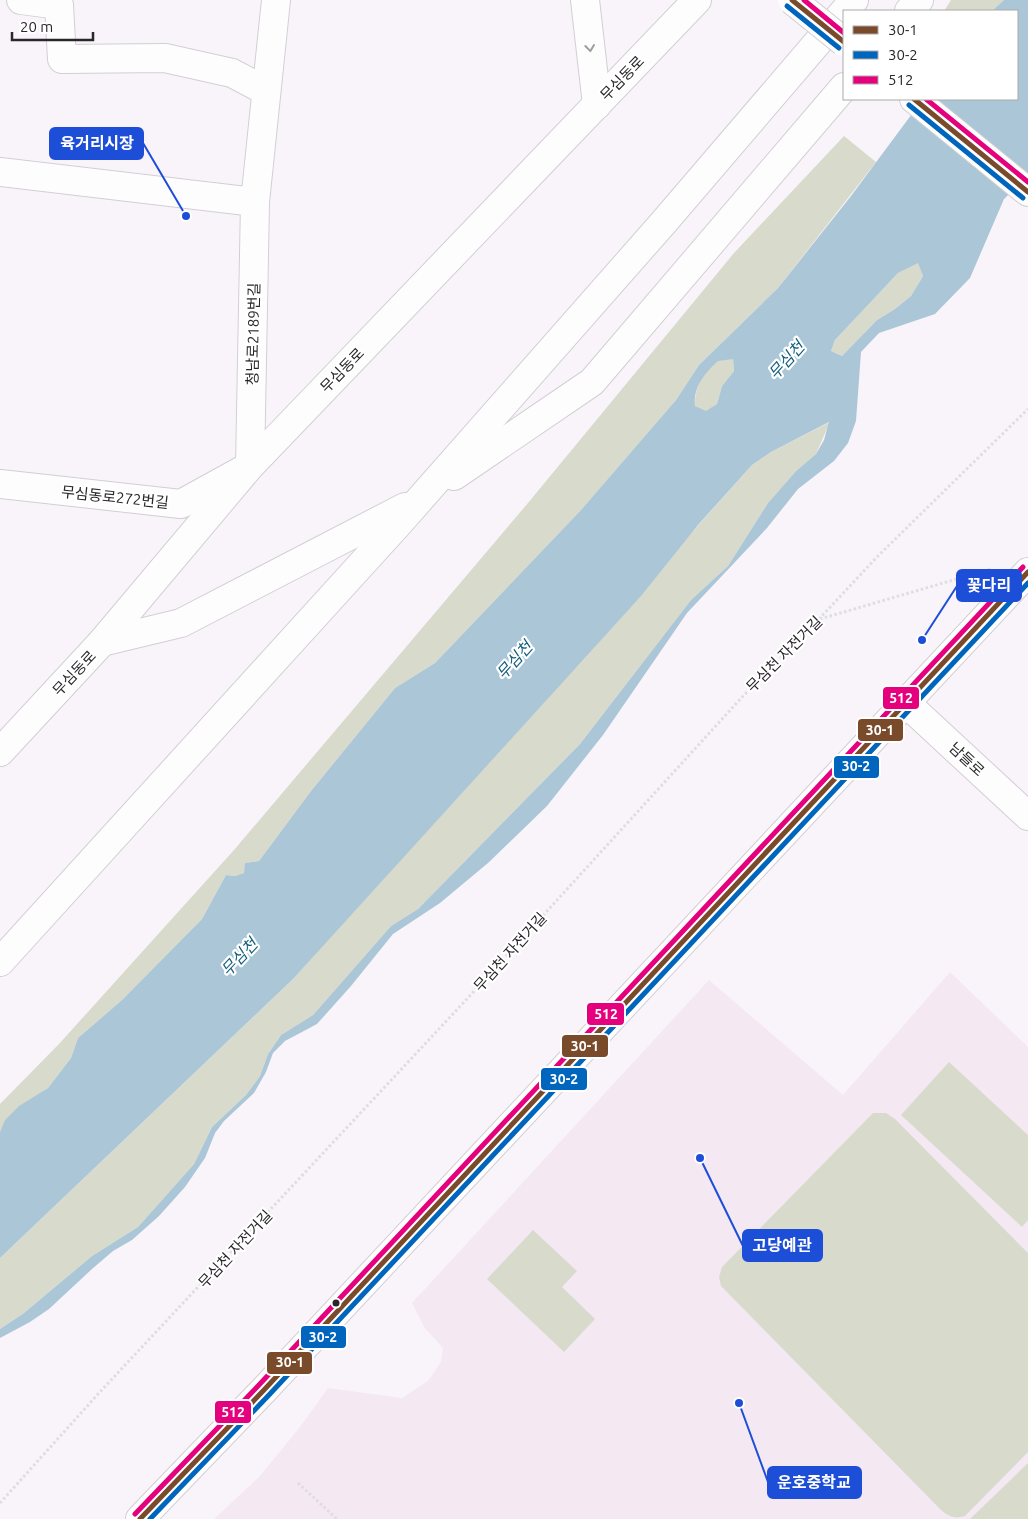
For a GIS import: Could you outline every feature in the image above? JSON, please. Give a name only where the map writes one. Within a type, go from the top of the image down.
[{"type":"street","points":[[21,0],[59,5],[62,58],[165,58],[232,73],[266,91]]},
{"type":"street","name":"청남로2189번길","points":[[250,466],[255,202],[276,0]]},
{"type":"street","points":[[585,0],[597,105]]},
{"type":"street","name":"무심동로","points":[[0,752],[102,642],[250,466],[697,0]]},
{"type":"street","points":[[792,0],[843,41]]},
{"type":"street","points":[[845,10],[854,0]]},
{"type":"street","points":[[910,10],[919,0]]},
{"type":"street","points":[[0,962],[421,498],[664,222],[843,13]]},
{"type":"street","points":[[102,642],[181,623],[421,498],[592,382],[843,89]]},
{"type":"street","points":[[915,100],[1028,192]]},
{"type":"street","points":[[0,172],[255,202]]},
{"type":"street","name":"무심동로272번길","points":[[0,484],[181,504],[250,466]]},
{"type":"street","points":[[140,1519],[263,1392],[1028,572]]},
{"type":"street","name":"남들로","points":[[906,703],[1028,816]]},
{"type":"path","name":"무심천 자전거길","points":[[0,1503],[99,1393],[466,1000],[744,695],[819,619],[877,556],[1028,409]]},
{"type":"path","points":[[819,619],[1000,567]]},
{"type":"path","points":[[298,1483],[338,1519]]},
{"type":"shaded area","points":[[950,972],[1028,1047],[1028,1519],[214,1519],[259,1477],[300,1427],[328,1388],[402,1398],[428,1381],[441,1362],[443,1348],[424,1327],[412,1303],[709,980],[843,1095]]},
{"type":"green space","points":[[951,0],[1004,0],[993,10],[945,10]]},
{"type":"green space","points":[[844,136],[876,162],[778,288],[699,365],[676,400],[581,510],[435,663],[395,688],[311,791],[259,861],[246,863],[244,873],[235,876],[226,875],[202,919],[122,1000],[78,1038],[71,1058],[48,1088],[19,1107],[0,1132],[0,1104],[59,1044],[234,850],[528,503],[734,253]]},
{"type":"green space","points":[[918,262],[923,276],[911,296],[877,320],[842,356],[831,351],[835,340],[898,273]]},
{"type":"green space","points":[[733,359],[734,371],[722,386],[717,404],[706,412],[695,406],[700,381],[708,369],[719,360]]},
{"type":"green space","points":[[830,422],[816,454],[796,471],[768,503],[728,566],[691,600],[580,744],[418,909],[391,926],[313,1015],[281,1035],[268,1054],[260,1076],[246,1095],[212,1127],[194,1164],[138,1227],[92,1256],[24,1313],[0,1329],[0,1258],[293,979],[752,465],[771,452]]},
{"type":"green space","points":[[949,1062],[1028,1135],[1028,1220],[1022,1227],[901,1115]]},
{"type":"green space","points":[[873,1113],[886,1113],[895,1119],[1028,1253],[1028,1452],[965,1516],[961,1517],[953,1517],[942,1511],[721,1286],[719,1277],[722,1267]]},
{"type":"green space","points":[[533,1230],[577,1271],[562,1287],[595,1319],[564,1352],[487,1279]]},
{"type":"green space","points":[[1028,1463],[1028,1519],[970,1519]]},
{"type":"water","name":"무심천","points":[[1004,0],[1028,0],[1028,175],[1004,199],[970,278],[935,314],[879,333],[861,352],[856,421],[848,443],[834,461],[798,489],[767,528],[687,613],[603,735],[547,806],[488,863],[440,903],[393,934],[317,1024],[285,1041],[273,1053],[266,1072],[254,1093],[224,1121],[215,1133],[205,1158],[185,1187],[159,1216],[132,1240],[113,1251],[49,1309],[30,1322],[0,1338],[0,1329],[24,1313],[92,1256],[138,1227],[194,1164],[212,1127],[246,1095],[260,1076],[268,1054],[281,1035],[313,1015],[391,926],[418,909],[580,744],[691,600],[728,566],[768,503],[796,471],[816,454],[824,440],[829,422],[771,452],[752,465],[698,525],[641,596],[293,979],[0,1258],[0,1132],[5,1120],[19,1106],[48,1088],[71,1058],[78,1038],[122,1000],[202,919],[226,875],[235,876],[244,873],[245,863],[259,861],[311,791],[395,688],[435,663],[581,510],[676,400],[699,365],[778,288],[851,196],[922,100],[1018,100],[1018,10],[993,10]],"holes":[[[918,263],[923,276],[911,296],[877,320],[842,356],[831,351],[835,340],[898,273]],[[733,359],[734,371],[722,386],[717,404],[706,411],[695,406],[696,393],[701,381],[718,361]]]},
{"type":"transit line","name":"30-1","points":[[792,0],[843,41]]},
{"type":"transit line","name":"512","points":[[804,0],[843,32]]},
{"type":"transit line","name":"30-2","points":[[787,6],[839,48]]},
{"type":"transit line","name":"30-1","points":[[915,100],[1028,192]]},
{"type":"transit line","name":"512","points":[[927,100],[1028,182]]},
{"type":"transit line","name":"30-2","points":[[909,105],[1023,198]]},
{"type":"transit line","name":"512","points":[[135,1514],[258,1386],[1023,567]]},
{"type":"transit line","name":"30-1","points":[[140,1519],[263,1391],[1028,572]]},
{"type":"transit line","name":"30-2","points":[[150,1519],[268,1396],[1028,583]]},
{"type":"place","name":"육거리시장","points":[[186,216]]},
{"type":"place","name":"꽃다리","points":[[922,640]]},
{"type":"place","name":"고당예관","points":[[700,1158]]},
{"type":"place","name":"운호중학교","points":[[739,1403]]}]
